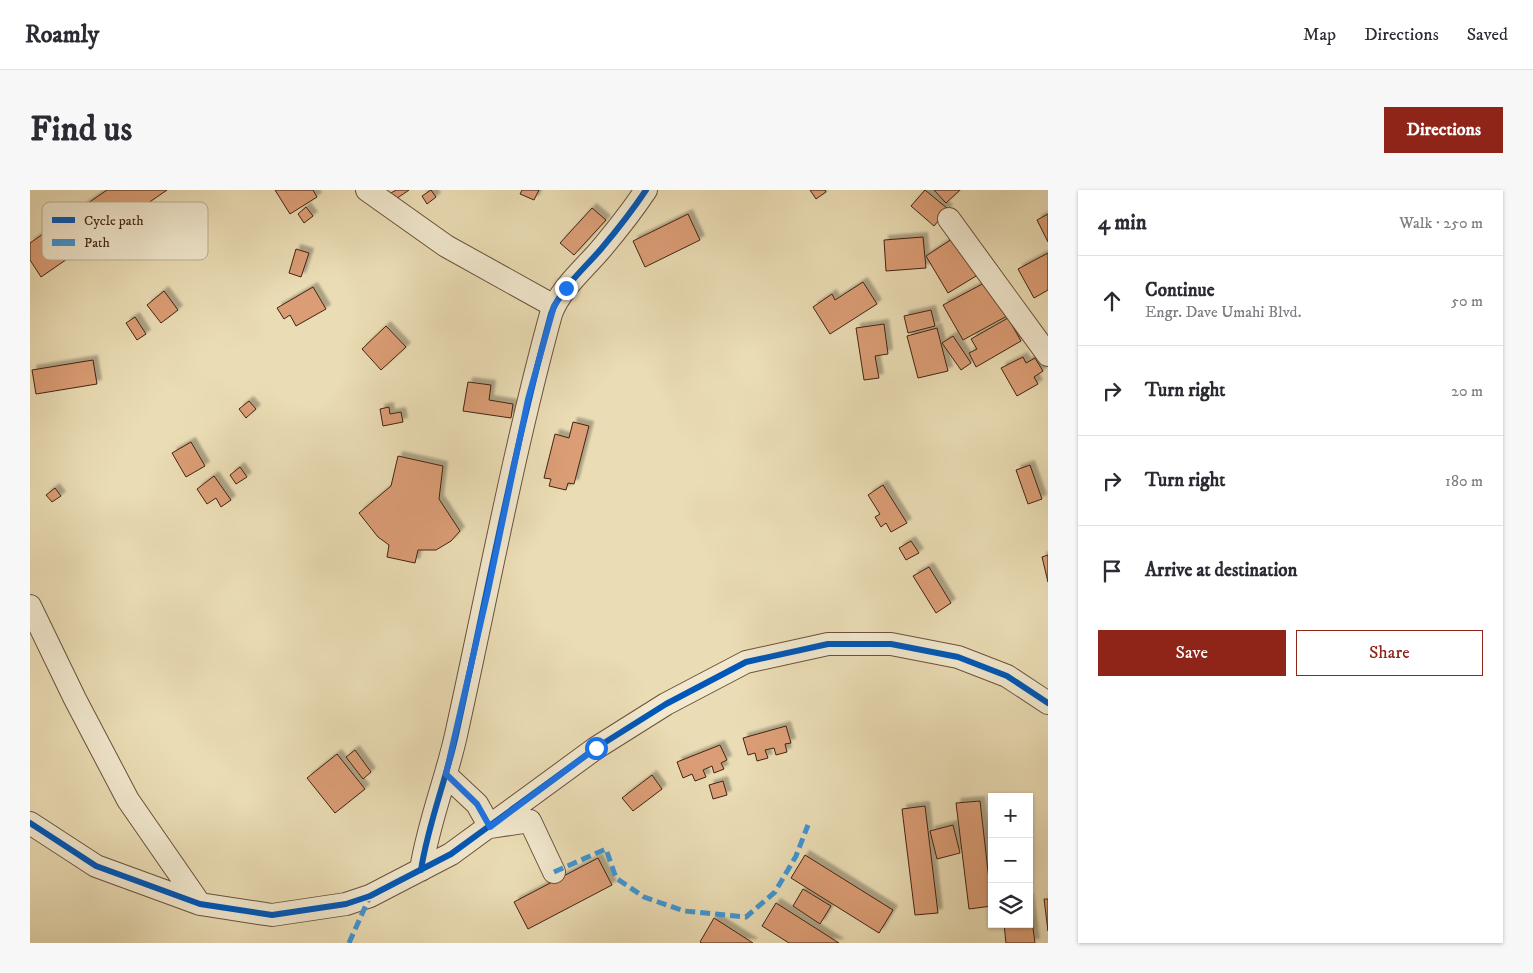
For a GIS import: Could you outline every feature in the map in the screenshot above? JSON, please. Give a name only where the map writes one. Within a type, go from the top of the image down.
[{"type":"street","points":[[366,190],[446,246],[554,306]]},
{"type":"street","points":[[421,870],[426,840],[446,774],[488,591],[528,399],[554,306],[618,228],[646,190]]},
{"type":"street","points":[[949,219],[1048,355]]},
{"type":"street","points":[[30,606],[75,699],[128,800],[200,904]]},
{"type":"street","points":[[30,823],[96,866],[200,904],[272,915],[346,904],[370,896],[451,854],[596,748],[666,704],[746,662],[828,644],[891,644],[958,657],[1007,676],[1048,703]]},
{"type":"street","points":[[446,774],[477,804],[490,827]]},
{"type":"street","points":[[490,827],[530,821],[554,872]]},
{"type":"building","points":[[107,190],[167,190],[150,202],[90,202]]},
{"type":"building","points":[[275,190],[313,190],[317,197],[290,214]]},
{"type":"building","points":[[396,190],[409,190],[396,199],[391,193]]},
{"type":"building","points":[[431,190],[436,197],[427,204],[422,196]]},
{"type":"building","points":[[522,190],[539,190],[534,200],[520,194]]},
{"type":"building","points":[[810,190],[825,190],[826,192],[816,199]]},
{"type":"building","points":[[925,190],[948,209],[934,226],[911,206]]},
{"type":"building","points":[[934,190],[960,190],[946,203]]},
{"type":"building","points":[[306,207],[313,216],[304,223],[298,214]]},
{"type":"building","points":[[592,208],[606,220],[574,255],[560,243]]},
{"type":"building","points":[[688,214],[700,240],[645,267],[633,241]]},
{"type":"building","points":[[1048,214],[1048,242],[1037,220]]},
{"type":"building","points":[[42,235],[42,260],[66,260],[41,277],[30,260],[30,243]]},
{"type":"building","points":[[958,235],[981,273],[948,293],[926,256]]},
{"type":"building","points":[[923,237],[926,268],[886,271],[884,240]]},
{"type":"building","points":[[296,249],[309,253],[301,277],[289,273]]},
{"type":"building","points":[[1048,253],[1048,290],[1034,298],[1018,269]]},
{"type":"building","points":[[988,281],[1007,316],[963,340],[943,305]]},
{"type":"building","points":[[863,282],[877,304],[830,334],[813,307],[832,294],[835,300]]},
{"type":"building","points":[[313,287],[326,309],[296,326],[290,315],[284,319],[277,308]]},
{"type":"building","points":[[164,291],[178,310],[161,323],[147,305]]},
{"type":"building","points":[[931,310],[935,326],[908,333],[904,316]]},
{"type":"building","points":[[135,317],[146,334],[137,340],[126,323]]},
{"type":"building","points":[[1008,318],[1021,341],[976,367],[969,353],[977,349],[971,339]]},
{"type":"building","points":[[884,324],[888,354],[875,356],[879,378],[864,380],[856,328]]},
{"type":"building","points":[[386,326],[406,347],[381,370],[362,349]]},
{"type":"building","points":[[937,328],[948,371],[918,378],[907,336]]},
{"type":"building","points":[[953,336],[971,363],[961,370],[942,343]]},
{"type":"building","points":[[1023,357],[1026,363],[1035,358],[1043,371],[1034,377],[1038,384],[1017,396],[1001,368]]},
{"type":"building","points":[[93,360],[97,384],[36,394],[32,370]]},
{"type":"building","points":[[468,382],[491,385],[489,400],[513,404],[511,418],[463,411]]},
{"type":"building","points":[[249,401],[256,409],[246,418],[239,409]]},
{"type":"building","points":[[389,407],[390,414],[401,412],[403,422],[383,426],[380,409]]},
{"type":"building","points":[[573,422],[589,426],[574,484],[568,483],[566,490],[549,486],[551,479],[544,478],[555,434],[569,438]]},
{"type":"building","points":[[191,442],[205,466],[186,477],[172,453]]},
{"type":"building","points":[[398,456],[443,466],[439,499],[460,531],[451,541],[436,550],[418,550],[415,563],[387,557],[389,545],[378,537],[359,513],[391,486]]},
{"type":"building","points":[[1030,465],[1042,499],[1028,504],[1016,470]]},
{"type":"building","points":[[240,467],[247,477],[236,484],[230,475]]},
{"type":"building","points":[[214,476],[231,500],[221,507],[216,498],[207,504],[197,489]]},
{"type":"building","points":[[883,485],[907,523],[891,532],[886,523],[881,527],[875,517],[880,514],[868,495]]},
{"type":"building","points":[[55,488],[61,496],[52,502],[46,495]]},
{"type":"building","points":[[911,541],[919,553],[906,560],[899,548]]},
{"type":"building","points":[[1048,555],[1048,582],[1042,557]]},
{"type":"building","points":[[929,567],[951,603],[936,613],[913,576]]},
{"type":"building","points":[[786,726],[791,743],[785,744],[787,752],[776,755],[774,748],[765,750],[768,758],[757,761],[755,753],[748,755],[743,738]]},
{"type":"building","points":[[720,745],[727,760],[721,763],[724,769],[714,773],[712,766],[703,770],[706,777],[695,781],[692,774],[683,778],[677,762]]},
{"type":"building","points":[[355,750],[371,772],[363,779],[346,757]]},
{"type":"building","points":[[337,754],[365,789],[335,813],[307,778]]},
{"type":"building","points":[[652,775],[662,789],[633,811],[622,798]]},
{"type":"building","points":[[723,781],[727,795],[713,799],[709,785]]},
{"type":"building","points":[[980,801],[988,871],[988,907],[969,909],[956,803]]},
{"type":"building","points":[[925,806],[938,913],[915,915],[902,809]]},
{"type":"building","points":[[953,825],[960,853],[937,859],[930,831]]},
{"type":"building","points":[[805,855],[893,910],[879,933],[791,878]]},
{"type":"building","points":[[598,858],[612,885],[528,929],[514,902]]},
{"type":"building","points":[[803,889],[831,906],[820,924],[793,906]]},
{"type":"building","points":[[1044,899],[1048,899],[1048,931]]},
{"type":"building","points":[[776,903],[839,943],[789,943],[762,926]]},
{"type":"building","points":[[714,918],[753,943],[700,942]]},
{"type":"building","points":[[1004,928],[1033,928],[1035,943],[1006,943]]},
{"type":"marked path","points":[[554,872],[606,849],[616,878],[644,897],[684,911],[746,917],[775,892],[796,856],[808,825]]},
{"type":"marked path","points":[[349,943],[370,896]]},
{"type":"cycle path","points":[[421,870],[428,836],[456,735],[512,471],[551,314],[566,288],[613,235],[646,190]]},
{"type":"cycle path","points":[[30,823],[96,866],[200,904],[272,915],[346,904],[370,896],[451,854],[596,748],[666,704],[746,662],[828,644],[891,644],[958,657],[1007,676],[1048,703]]},
{"type":"route","points":[[566,288],[551,314],[528,399],[488,591],[446,774],[477,804],[490,827],[596,748]]}]
